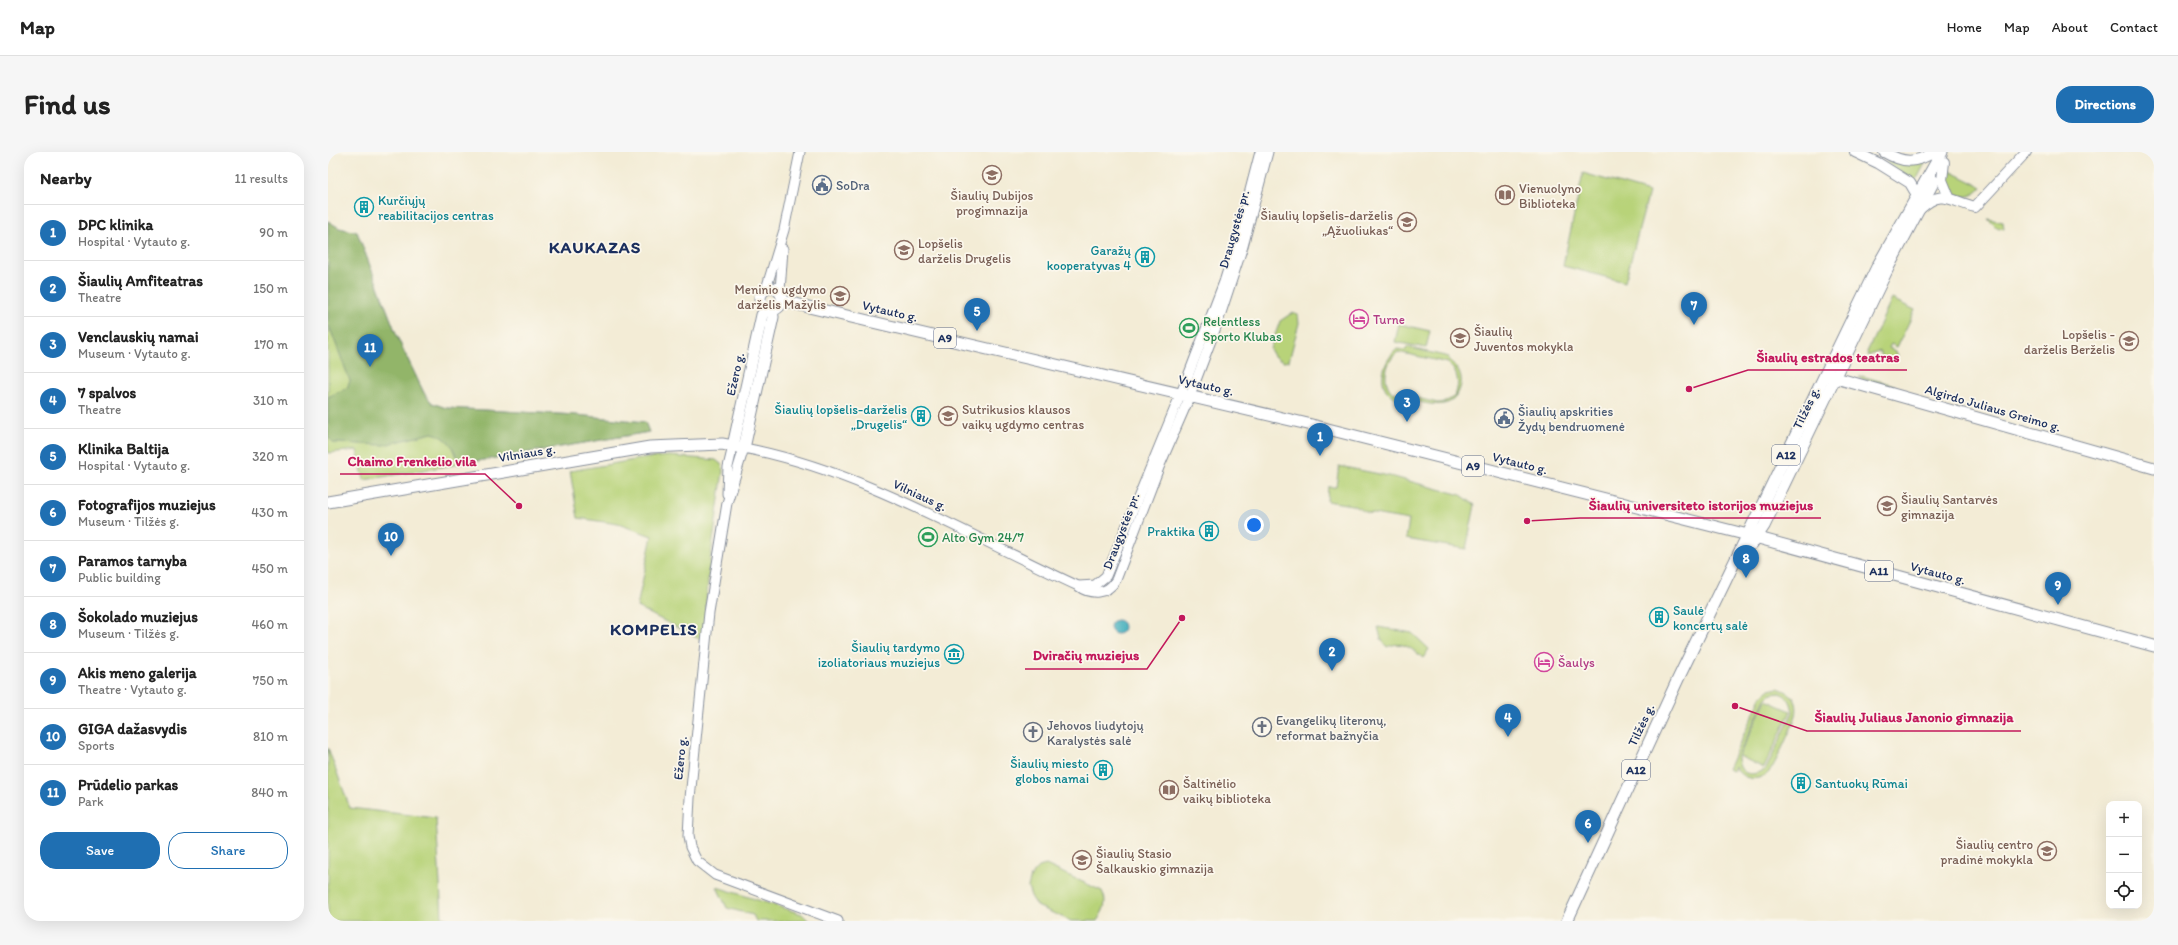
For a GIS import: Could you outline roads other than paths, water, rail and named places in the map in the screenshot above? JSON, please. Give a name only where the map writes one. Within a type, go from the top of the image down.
[{"type":"highway","name":"Tilžės g.","points":[[1567,921],[1678,679],[1724,586],[1734,575],[1748,549],[1752,537],[1764,526],[1877,266],[1917,195],[1945,155]]},
{"type":"highway","name":"Tilžės g.","points":[[1830,377],[1945,155]]},
{"type":"highway","name":"A9","points":[[766,289],[771,288],[781,296]]},
{"type":"highway","name":"Ežero g.","points":[[744,448],[773,317],[769,310],[760,302],[760,297],[766,289]]},
{"type":"highway","name":"Vytauto g.","points":[[781,296],[1186,395],[1312,424],[1752,537],[2154,646]]},
{"type":"highway","name":"Ežero g.","points":[[733,446],[762,316],[769,310],[777,309],[781,296]]},
{"type":"highway","name":"Algirdo Juliaus Greimo g.","points":[[1830,377],[2154,468]]},
{"type":"highway","name":"Vilniaus g.","points":[[328,502],[650,447],[722,444],[733,446]]},
{"type":"highway","points":[[733,446],[744,448]]},
{"type":"main road","name":"Ežero g.","points":[[766,289],[784,230],[800,152]]},
{"type":"main road","name":"Draugystės pr.","points":[[1186,395],[1230,263],[1260,152]]},
{"type":"main road","name":"Draugystės pr.","points":[[1078,586],[1088,593],[1095,593],[1113,585],[1186,395],[1232,284],[1268,152]]},
{"type":"main road","points":[[1855,152],[1878,163],[1910,183],[1917,195]]},
{"type":"main road","points":[[1878,163],[1884,152],[1901,160],[1913,162],[1919,161],[1934,152]]},
{"type":"main road","points":[[1916,213],[1934,198],[1949,197],[1962,204],[1975,207],[2026,152]]},
{"type":"main road","points":[[1945,155],[1942,180],[1949,197]]},
{"type":"main road","name":"Ežero g.","points":[[781,296],[784,230]]},
{"type":"main road","name":"Ežero g.","points":[[727,503],[728,467],[733,446]]},
{"type":"main road","name":"Ežero g.","points":[[744,448],[727,503],[715,570],[702,673],[689,812],[690,847],[697,861],[715,875],[838,921]]},
{"type":"main road","name":"Vilniaus g.","points":[[744,448],[835,472],[1078,586]]},
{"type":"water","points":[[1117,620],[1122,622],[1124,627],[1122,632],[1117,634],[1112,632],[1110,627],[1112,622]]},
{"type":"place","name":"Šiaulių Dubijos progimnazija","points":[[992,175]]},
{"type":"place","name":"SoDra","points":[[822,185]]},
{"type":"place","name":"Vienuolyno Biblioteka","points":[[1505,195]]},
{"type":"place","name":"Kurčiųjų reabilitacijos centras","points":[[364,207]]},
{"type":"place","name":"Šiaulių lopšelis-darželis „Ąžuoliukas“","points":[[1407,222]]},
{"type":"place","name":"Lopšelis darželis Drugelis","points":[[904,250]]},
{"type":"place","name":"Garažų kooperatyvas 4","points":[[1145,257]]},
{"type":"place","name":"Meninio ugdymo darželis Mažylis","points":[[840,296]]},
{"type":"place","name":"Turne","points":[[1359,319]]},
{"type":"place","name":"Paramos tarnyba","points":[[1694,325]]},
{"type":"place","name":"Relentless Sporto Klubas","points":[[1189,328]]},
{"type":"place","name":"Klinika Baltija","points":[[977,331]]},
{"type":"place","name":"Šiaulių Juventos mokykla","points":[[1460,338]]},
{"type":"place","name":"Lopšelis - darželis Berželis","points":[[2129,341]]},
{"type":"place","name":"Prūdelio parkas","points":[[370,367]]},
{"type":"place","name":"Šiaulių estrados teatras","points":[[1689,389]]},
{"type":"place","name":"Šiaulių lopšelis-darželis „Drugelis“","points":[[921,416]]},
{"type":"place","name":"Sutrikusios klausos vaikų ugdymo centras","points":[[948,416]]},
{"type":"place","name":"Šiaulių apskrities Žydų bendruomenė","points":[[1504,418]]},
{"type":"place","name":"Venclauskių namai","points":[[1407,422]]},
{"type":"place","name":"DPC klinika","points":[[1320,456]]},
{"type":"place","name":"Chaimo Frenkelio vila","points":[[519,506]]},
{"type":"place","name":"Šiaulių Santarvės gimnazija","points":[[1887,506]]},
{"type":"place","name":"Šiaulių universiteto istorijos muziejus","points":[[1527,521]]},
{"type":"place","name":"Praktika","points":[[1209,531]]},
{"type":"place","name":"Alto Gym 24/7","points":[[928,537]]},
{"type":"place","name":"GIGA dažasvydis","points":[[391,556]]},
{"type":"place","name":"Šokolado muziejus","points":[[1746,578]]},
{"type":"place","name":"Akis meno galerija","points":[[2058,605]]},
{"type":"place","name":"Saulė koncertų salė","points":[[1659,617]]},
{"type":"place","name":"Dviračių muziejus","points":[[1182,618]]},
{"type":"place","name":"Šiaulių tardymo izoliatoriaus muziejus","points":[[954,654]]},
{"type":"place","name":"Šaulys","points":[[1544,662]]},
{"type":"place","name":"Šiaulių Amfiteatras","points":[[1332,671]]},
{"type":"place","name":"Šiaulių Juliaus Janonio gimnazija","points":[[1735,706]]},
{"type":"place","name":"Evangelikų literonų, reformat bažnyčia","points":[[1262,727]]},
{"type":"place","name":"Jehovos liudytojų Karalystės salė","points":[[1033,732]]},
{"type":"place","name":"7 spalvos","points":[[1508,737]]},
{"type":"place","name":"Šiaulių miesto globos namai","points":[[1103,770]]},
{"type":"place","name":"Santuokų Rūmai","points":[[1801,783]]},
{"type":"place","name":"Šaltinėlio vaikų biblioteka","points":[[1169,790]]},
{"type":"place","name":"Fotografijos muziejus","points":[[1588,843]]},
{"type":"place","name":"Šiaulių centro pradinė mokykla","points":[[2047,851]]},
{"type":"place","name":"Šiaulių Stasio Šalkauskio gimnazija","points":[[1082,860]]},
{"type":"district","name":"KAUKAZAS","points":[[595,247]]},
{"type":"district","name":"KOMPELIS","points":[[654,629]]}]
